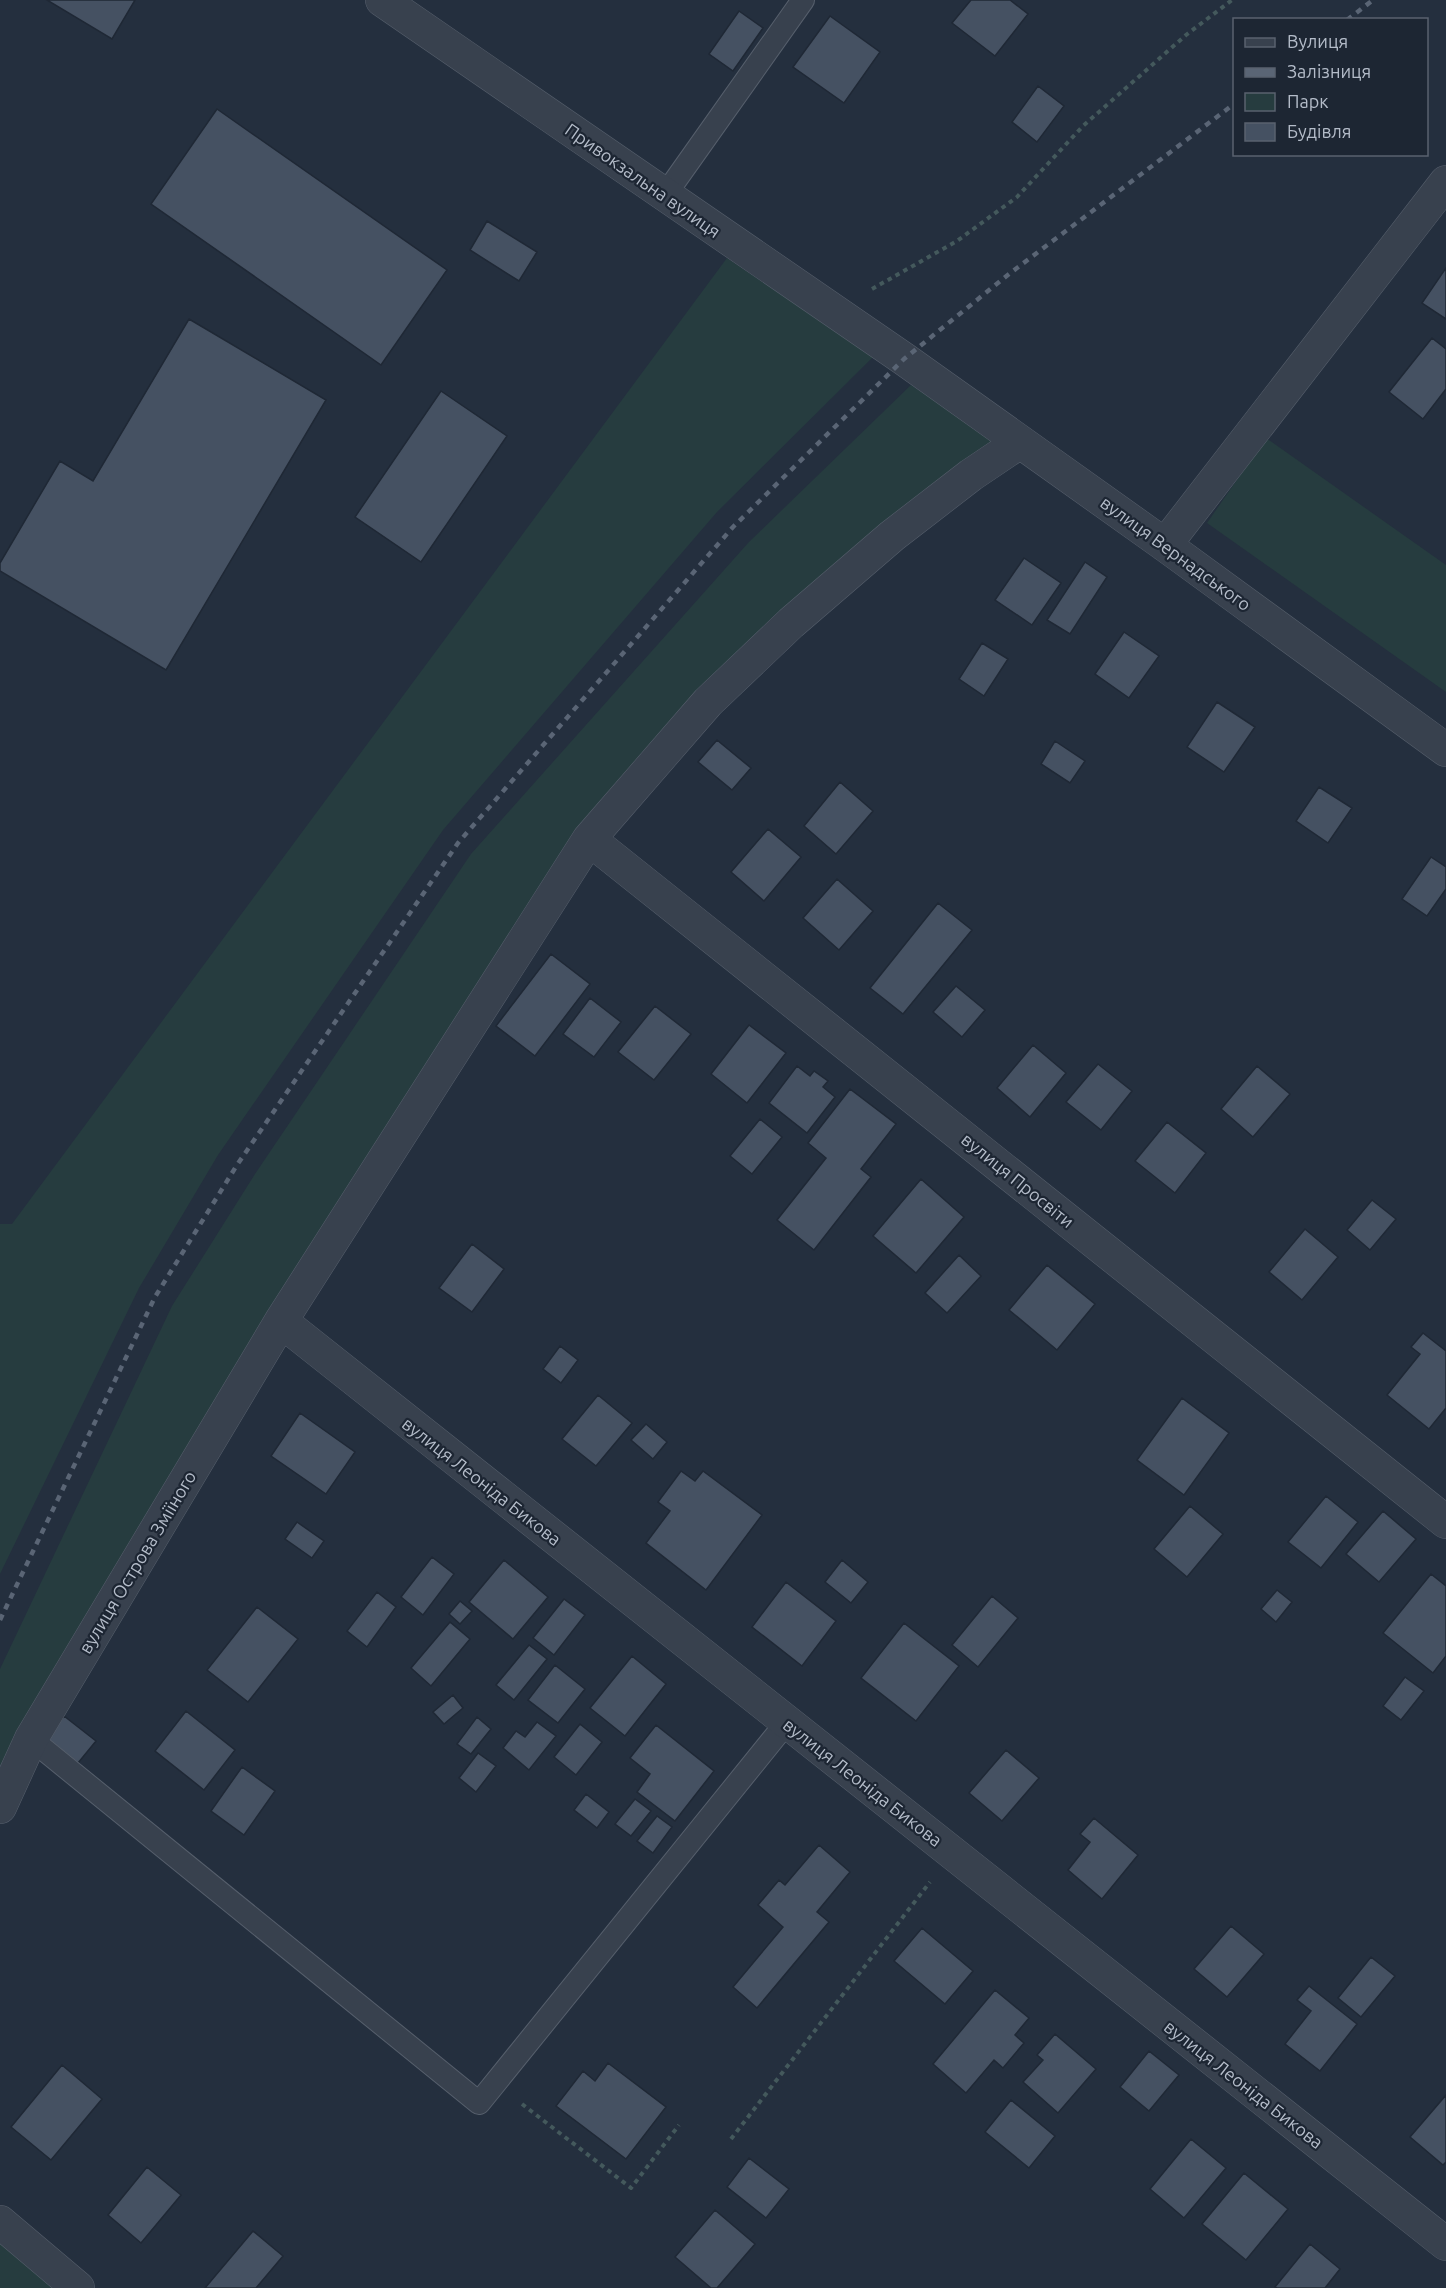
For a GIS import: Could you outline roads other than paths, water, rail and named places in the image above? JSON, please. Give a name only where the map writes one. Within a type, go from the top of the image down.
[{"type":"street","name":"Привокзальна вулиця","points":[[382,0],[904,359]]},
{"type":"street","points":[[1165,545],[1446,182]]},
{"type":"street","name":"вулиця Вернадського","points":[[904,359],[1165,545],[1446,750]]},
{"type":"street","name":"вулиця Острова Зміїного","points":[[0,1807],[31,1739],[281,1321],[589,839],[708,702],[791,623],[892,536],[971,475],[1020,442]]},
{"type":"street","name":"вулиця Просвіти","points":[[589,839],[1446,1522]]},
{"type":"street","name":"вулиця Леоніда Бикова","points":[[281,1321],[1446,2244]]},
{"type":"street","points":[[0,2222],[78,2288]]},
{"type":"lane","points":[[665,195],[803,0]]},
{"type":"lane","points":[[31,1739],[479,2103],[787,1722]]},
{"type":"railway","points":[[1350,18],[1373,0]]},
{"type":"railway","points":[[0,1620],[155,1297],[237,1165],[458,843],[733,527],[904,359],[1009,274],[1233,105]]}]
